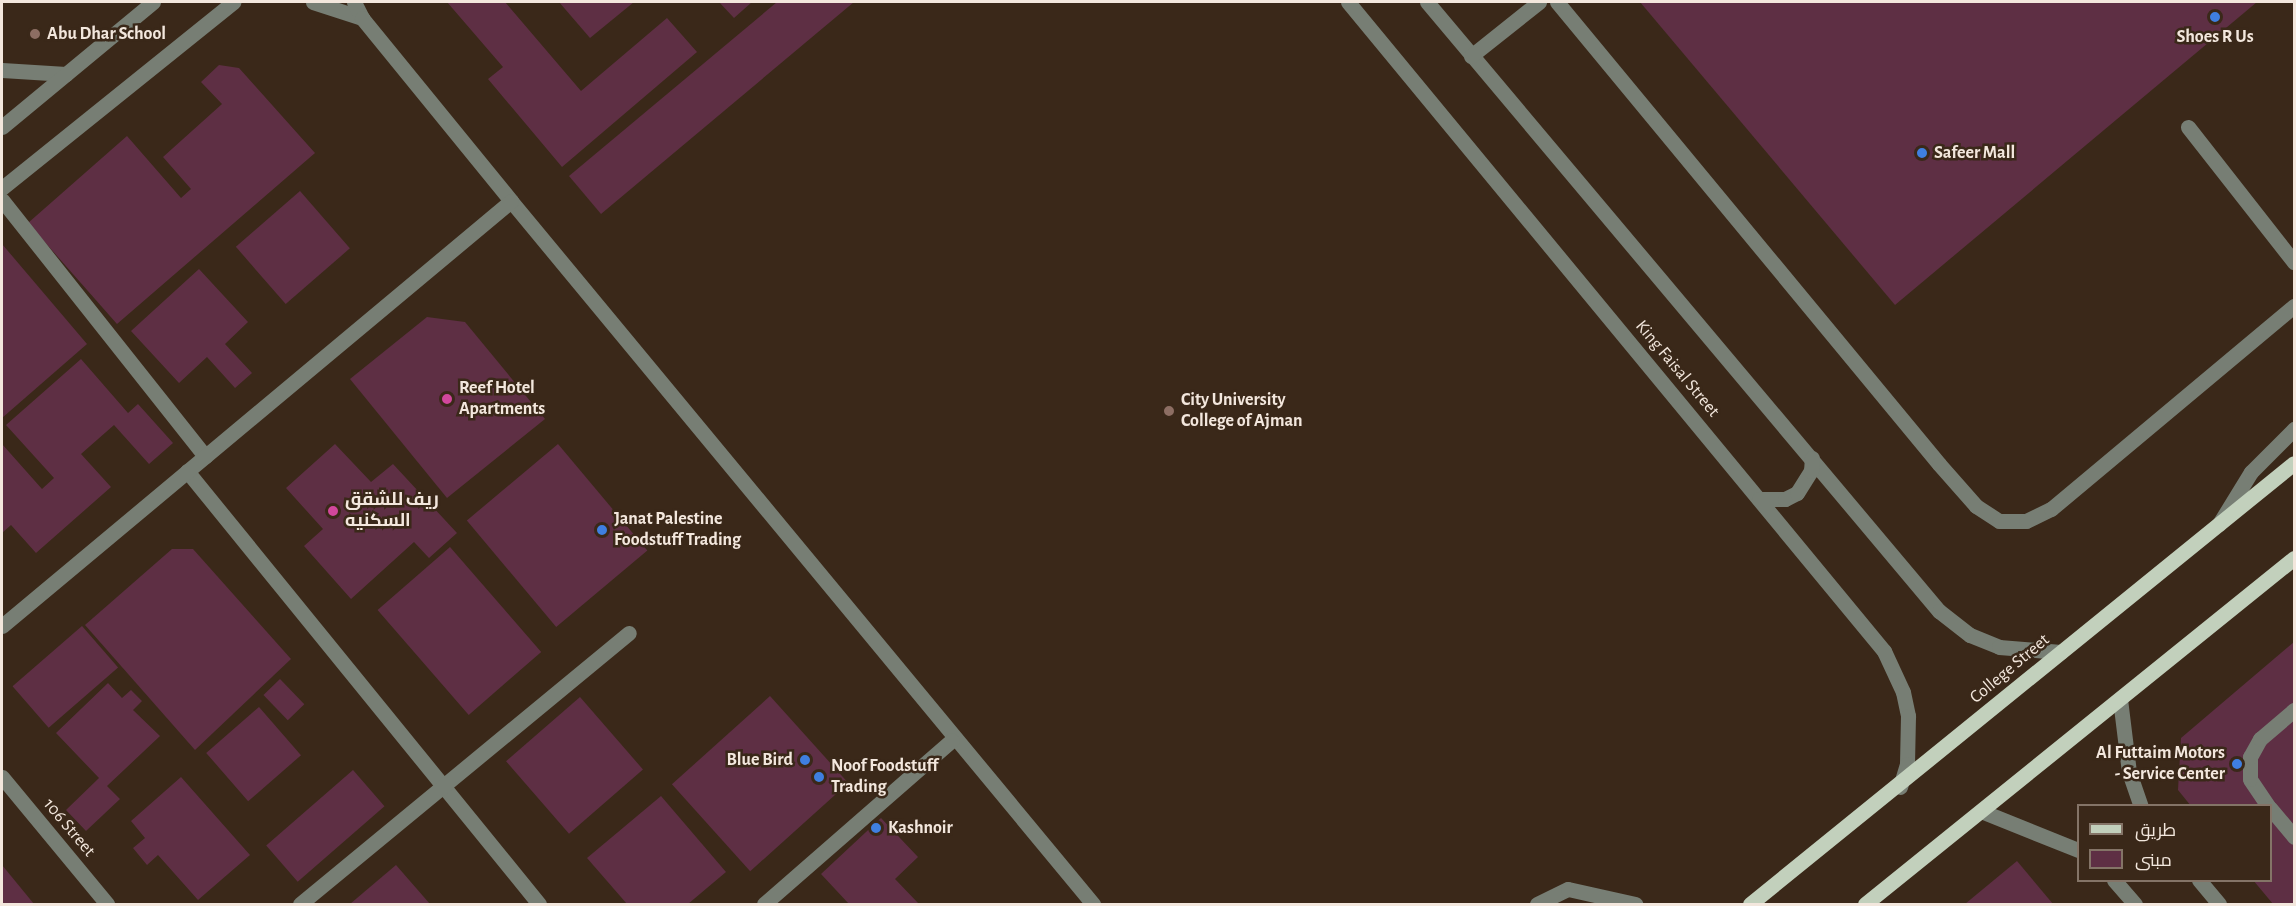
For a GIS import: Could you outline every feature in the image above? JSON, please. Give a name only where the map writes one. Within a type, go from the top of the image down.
[{"type":"main road","name":"College Street","points":[[1750,904],[1900,787],[2061,652],[2295,463]]},
{"type":"main road","points":[[1865,904],[2295,558]]},
{"type":"street","points":[[2,128],[150,2]]},
{"type":"street","points":[[2,188],[233,2]]},
{"type":"street","points":[[313,2],[362,18]]},
{"type":"street","points":[[354,2],[362,18],[952,740],[1093,904]]},
{"type":"street","name":"King Faisal Street","points":[[1348,2],[1759,499],[1895,671],[1909,732],[1900,787]]},
{"type":"street","points":[[1427,2],[1954,624],[1999,647],[2061,652]]},
{"type":"street","points":[[1472,56],[1539,2]]},
{"type":"street","points":[[1557,2],[1874,387],[1976,506],[1998,520],[2026,521],[2051,509],[2295,306]]},
{"type":"street","points":[[2,70],[66,74]]},
{"type":"street","points":[[2188,127],[2295,262]]},
{"type":"street","points":[[2,200],[205,456]]},
{"type":"street","points":[[2,626],[511,201]]},
{"type":"street","points":[[2219,524],[2251,472],[2295,429]]},
{"type":"street","points":[[1759,499],[1785,499],[1797,493],[1811,471],[1812,458]]},
{"type":"street","points":[[187,471],[443,788],[540,904]]},
{"type":"street","points":[[300,904],[629,633]]},
{"type":"street","points":[[2120,699],[2129,772],[2141,804]]},
{"type":"street","points":[[2267,804],[2250,779],[2250,757],[2260,740],[2295,710]]},
{"type":"street","points":[[764,904],[952,740]]},
{"type":"street","name":"106 Street","points":[[2,777],[107,904]]},
{"type":"street","points":[[2272,810],[2295,837]]},
{"type":"street","points":[[1981,811],[2077,849]]},
{"type":"street","points":[[2116,882],[2135,904]]},
{"type":"street","points":[[2201,882],[2219,904]]},
{"type":"street","points":[[1537,904],[1568,889],[1635,904]]},
{"type":"building","points":[[447,2],[505,2],[581,91],[667,18],[697,52],[562,167],[488,79],[503,67]]},
{"type":"building","points":[[559,2],[634,2],[590,38]]},
{"type":"building","points":[[719,2],[752,2],[734,18]]},
{"type":"building","points":[[777,2],[854,2],[601,214],[569,176]]},
{"type":"building","name":"Safeer Mall","points":[[1640,2],[2257,2],[1895,305]]},
{"type":"building","points":[[219,65],[239,68],[315,153],[117,324],[28,223],[127,136],[181,198],[191,189],[163,157],[222,104],[201,82]]},
{"type":"building","points":[[300,191],[350,248],[286,304],[236,247]]},
{"type":"building","points":[[2,244],[87,344],[2,418]]},
{"type":"building","points":[[199,269],[248,322],[225,344],[252,373],[235,388],[207,357],[179,383],[131,331]]},
{"type":"building","name":"Reef Hotel Apartments","points":[[427,317],[465,322],[545,419],[447,498],[350,379]]},
{"type":"building","points":[[81,359],[128,413],[138,404],[173,443],[149,464],[114,425],[81,454],[111,487],[36,553],[11,525],[2,533],[2,444],[42,489],[54,478],[6,425]]},
{"type":"building","points":[[335,444],[371,482],[393,464],[457,533],[429,558],[414,542],[351,599],[304,546],[323,529],[286,488]]},
{"type":"building","points":[[558,444],[647,550],[556,627],[467,520]]},
{"type":"building","points":[[450,547],[541,652],[469,715],[378,610]]},
{"type":"building","points":[[172,549],[193,549],[291,659],[195,750],[85,625]]},
{"type":"building","points":[[82,626],[118,668],[49,728],[13,686]]},
{"type":"building","name":"Al Futtaim Motors - Service Center","points":[[2294,642],[2294,904],[2273,904],[2255,882],[2272,882],[2272,804],[2189,804],[2178,790],[2181,738]]},
{"type":"building","points":[[280,679],[304,704],[288,720],[263,695]]},
{"type":"building","points":[[108,683],[122,698],[131,690],[142,701],[133,710],[160,736],[107,786],[120,799],[86,831],[66,810],[99,778],[56,733]]},
{"type":"building","points":[[770,696],[848,783],[750,871],[672,784]]},
{"type":"building","points":[[580,697],[643,769],[569,834],[506,761]]},
{"type":"building","points":[[259,707],[301,755],[248,801],[206,753]]},
{"type":"building","points":[[353,770],[384,806],[298,882],[266,845]]},
{"type":"building","points":[[181,777],[250,855],[198,900],[158,855],[147,865],[133,848],[145,838],[131,821]]},
{"type":"building","points":[[661,796],[726,872],[688,904],[627,904],[587,858]]},
{"type":"building","points":[[881,818],[918,857],[895,879],[919,904],[849,904],[821,874]]},
{"type":"building","points":[[2017,861],[2053,904],[1965,904]]},
{"type":"building","points":[[2,865],[34,904],[2,904]]},
{"type":"building","points":[[396,865],[430,904],[350,904]]},
{"type":"place","name":"Shoes R Us","points":[[2215,17]]},
{"type":"place","name":"Abu Dhar School","points":[[35,34]]},
{"type":"place","name":"Safeer Mall","points":[[1922,153]]},
{"type":"place","name":"Reef Hotel Apartments","points":[[447,399]]},
{"type":"place","name":"City University College of Ajman","points":[[1169,411]]},
{"type":"place","name":"ريف للشقق السكنيه","points":[[333,511]]},
{"type":"place","name":"Janat Palestine Foodstuff Trading","points":[[602,530]]},
{"type":"place","name":"Blue Bird","points":[[805,760]]},
{"type":"place","name":"Al Futtaim Motors - Service Center","points":[[2237,764]]},
{"type":"place","name":"Noof Foodstuff Trading","points":[[819,777]]},
{"type":"place","name":"Kashnoir","points":[[876,828]]}]
